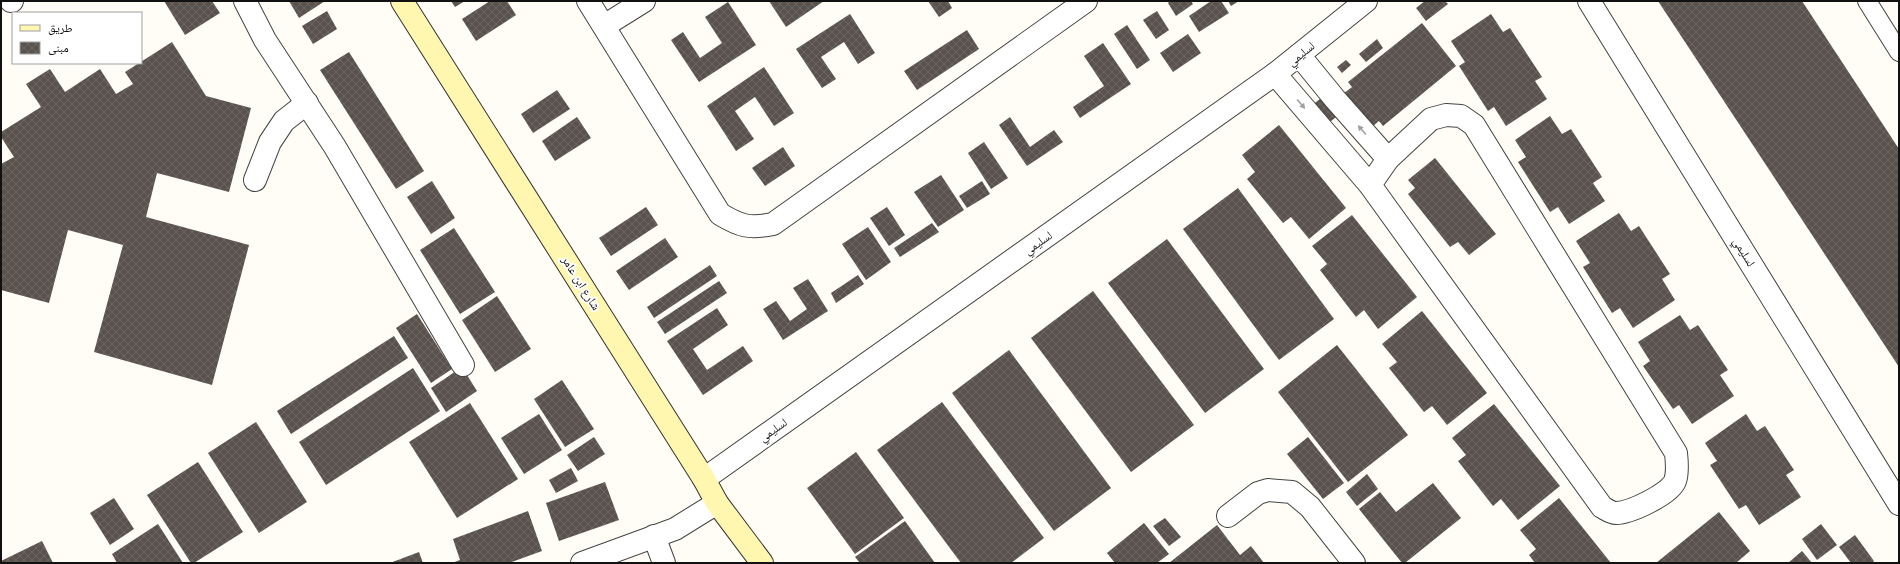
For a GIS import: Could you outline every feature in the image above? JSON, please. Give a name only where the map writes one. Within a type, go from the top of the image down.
[{"type":"street","points":[[245,1],[265,40],[335,147],[463,365]]},
{"type":"street","name":"شارع ابن عامر","points":[[402,1],[718,503],[762,563]]},
{"type":"street","points":[[588,1],[720,214],[737,224],[755,228],[773,224],[1086,1]]},
{"type":"street","points":[[604,26],[644,1]]},
{"type":"street","name":"لسليمي","points":[[704,479],[1276,74],[1366,1]]},
{"type":"street","name":"لسليمي","points":[[1589,1],[1899,504]]},
{"type":"street","points":[[1300,55],[1334,99],[1388,159]]},
{"type":"street","points":[[1276,74],[1370,185],[1602,508],[1615,513],[1629,511],[1644,505],[1675,482],[1677,471],[1676,453],[1474,125],[1460,116],[1446,115],[1431,119],[1388,159],[1370,185]]},
{"type":"street","points":[[255,180],[270,142],[284,121],[307,103]]},
{"type":"street","points":[[1228,516],[1258,493],[1268,490],[1292,492],[1310,507],[1354,563]]},
{"type":"street","points":[[582,563],[676,529],[718,503]]},
{"type":"street","points":[[654,536],[664,563]]},
{"type":"lane","points":[[1867,1],[1899,52]]},
{"type":"building","points":[[164,1],[212,1],[220,13],[185,35]]},
{"type":"building","points":[[289,1],[325,1],[299,18]]},
{"type":"building","points":[[451,1],[465,1],[455,7]]},
{"type":"building","points":[[490,1],[507,1],[516,15],[476,41],[462,19]]},
{"type":"building","points":[[769,1],[824,1],[786,27]]},
{"type":"building","points":[[928,1],[948,1],[952,8],[939,17]]},
{"type":"building","points":[[1170,1],[1191,1],[1193,4],[1176,16],[1168,3]]},
{"type":"building","points":[[1211,1],[1221,1],[1229,13],[1199,32],[1189,16]]},
{"type":"building","points":[[1228,1],[1239,1],[1231,6]]},
{"type":"building","points":[[1425,1],[1445,1],[1448,4],[1426,21],[1416,8]]},
{"type":"building","points":[[1658,1],[1802,1],[1899,149],[1899,367]]},
{"type":"building","points":[[728,2],[756,45],[699,82],[671,40],[683,32],[700,58],[722,43],[705,17]]},
{"type":"building","points":[[327,11],[337,29],[313,44],[302,26]]},
{"type":"building","points":[[1157,11],[1169,30],[1156,39],[1143,20]]},
{"type":"building","points":[[850,14],[875,53],[858,64],[844,42],[821,57],[836,79],[822,88],[796,49]]},
{"type":"building","points":[[1491,14],[1503,32],[1510,28],[1542,77],[1535,81],[1547,99],[1506,126],[1494,107],[1488,111],[1459,66],[1465,62],[1451,41]]},
{"type":"building","points":[[1422,23],[1456,66],[1383,126],[1379,121],[1367,131],[1339,97],[1352,87],[1348,82]]},
{"type":"building","points":[[1127,25],[1150,60],[1137,69],[1114,34]]},
{"type":"building","points":[[967,30],[979,49],[917,90],[904,71]]},
{"type":"building","points":[[1188,34],[1201,53],[1173,72],[1160,53]]},
{"type":"building","points":[[1377,39],[1383,48],[1366,62],[1359,54]]},
{"type":"building","points":[[172,42],[206,96],[251,108],[229,192],[157,173],[146,217],[249,245],[212,385],[94,352],[123,245],[68,230],[49,303],[1,290],[1,164],[14,157],[1,137],[1,132],[41,107],[26,84],[50,69],[65,92],[100,69],[116,94],[133,84],[125,72],[138,64],[142,64],[142,61]]},
{"type":"building","points":[[1103,43],[1131,84],[1080,118],[1073,107],[1104,86],[1084,56]]},
{"type":"building","points":[[349,52],[424,171],[396,189],[320,70]]},
{"type":"building","points":[[1346,60],[1351,65],[1342,73],[1337,67]]},
{"type":"building","points":[[764,67],[794,113],[774,126],[755,97],[735,111],[754,139],[736,151],[707,106]]},
{"type":"building","points":[[557,90],[570,109],[533,133],[521,114]]},
{"type":"building","points":[[1326,94],[1341,113],[1325,126],[1310,107]]},
{"type":"building","points":[[1550,116],[1562,134],[1571,129],[1602,177],[1593,183],[1605,201],[1569,224],[1558,207],[1550,212],[1518,162],[1526,157],[1515,140]]},
{"type":"building","points":[[577,117],[591,138],[555,161],[542,141]]},
{"type":"building","points":[[1010,117],[1030,147],[1054,130],[1063,142],[1027,166],[999,125]]},
{"type":"building","points":[[1279,125],[1346,208],[1309,239],[1291,217],[1283,223],[1247,179],[1255,172],[1242,155]]},
{"type":"building","points":[[984,142],[1008,178],[991,189],[968,153]]},
{"type":"building","points":[[783,147],[795,166],[765,186],[752,168]]},
{"type":"building","points":[[1435,158],[1496,234],[1469,255],[1458,242],[1450,247],[1408,194],[1415,188],[1408,180]]},
{"type":"building","points":[[941,175],[964,210],[938,227],[914,192]]},
{"type":"building","points":[[432,181],[455,218],[431,234],[407,197]]},
{"type":"building","points":[[982,181],[990,194],[967,208],[959,196]]},
{"type":"building","points":[[1238,188],[1334,319],[1279,360],[1183,229]]},
{"type":"building","points":[[646,207],[658,225],[611,256],[599,238]]},
{"type":"building","points":[[887,207],[905,235],[889,246],[870,218]]},
{"type":"building","points":[[1619,213],[1631,231],[1639,226],[1670,274],[1662,279],[1675,300],[1633,328],[1620,308],[1612,313],[1583,267],[1590,263],[1576,241]]},
{"type":"building","points":[[1352,215],[1417,297],[1378,329],[1364,310],[1356,317],[1320,270],[1327,264],[1312,246]]},
{"type":"building","points":[[932,223],[939,232],[900,257],[894,248]]},
{"type":"building","points":[[868,227],[891,262],[866,280],[842,244]]},
{"type":"building","points":[[454,228],[495,292],[460,314],[420,250]]},
{"type":"building","points":[[665,238],[678,257],[629,290],[616,271]]},
{"type":"building","points":[[1167,239],[1264,369],[1205,413],[1108,283]]},
{"type":"building","points":[[710,265],[717,276],[654,318],[647,307]]},
{"type":"building","points":[[858,275],[864,284],[836,303],[831,293]]},
{"type":"building","points":[[808,279],[828,311],[783,340],[763,309],[776,301],[790,321],[807,309],[793,288]]},
{"type":"building","points":[[719,281],[727,293],[665,334],[657,322]]},
{"type":"building","points":[[1093,291],[1194,425],[1131,472],[1031,338]]},
{"type":"building","points":[[497,296],[531,349],[495,372],[462,320]]},
{"type":"building","points":[[717,308],[728,325],[693,349],[707,370],[743,346],[753,361],[703,395],[667,341]]},
{"type":"building","points":[[1422,311],[1487,393],[1447,425],[1432,406],[1424,412],[1389,368],[1397,362],[1382,344]]},
{"type":"building","points":[[417,314],[452,369],[431,383],[396,328]]},
{"type":"building","points":[[1680,315],[1690,330],[1698,325],[1728,370],[1720,375],[1734,396],[1692,424],[1679,405],[1673,409],[1643,366],[1650,361],[1638,342]]},
{"type":"building","points":[[394,336],[408,358],[291,434],[277,411]]},
{"type":"building","points":[[1337,345],[1408,435],[1348,482],[1278,392]]},
{"type":"building","points":[[1009,350],[1111,488],[1054,531],[952,393]]},
{"type":"building","points":[[462,367],[477,391],[446,412],[431,388]]},
{"type":"building","points":[[413,368],[440,411],[326,485],[299,442]]},
{"type":"building","points":[[562,380],[594,429],[565,447],[534,399]]},
{"type":"building","points":[[942,402],[1044,538],[1011,563],[961,563],[877,450]]},
{"type":"building","points":[[470,403],[518,479],[457,518],[409,442]]},
{"type":"building","points":[[1494,404],[1560,486],[1518,520],[1501,499],[1493,506],[1458,461],[1466,455],[1452,438]]},
{"type":"building","points":[[539,414],[562,450],[524,474],[501,438]]},
{"type":"building","points":[[1746,414],[1757,431],[1765,426],[1794,470],[1786,475],[1801,497],[1759,525],[1746,505],[1739,509],[1710,465],[1717,461],[1705,443]]},
{"type":"building","points":[[256,422],[307,502],[259,533],[208,453]]},
{"type":"building","points":[[594,437],[605,454],[578,471],[567,455]]},
{"type":"building","points":[[1308,437],[1344,483],[1323,499],[1287,454]]},
{"type":"building","points":[[856,452],[904,518],[855,554],[807,488]]},
{"type":"building","points":[[198,462],[243,532],[194,563],[191,563],[147,495]]},
{"type":"building","points":[[571,468],[578,481],[556,493],[549,480]]},
{"type":"building","points":[[1367,474],[1378,489],[1357,506],[1346,492]]},
{"type":"building","points":[[605,482],[619,520],[559,541],[546,503]]},
{"type":"building","points":[[1433,483],[1461,518],[1405,563],[1402,563],[1359,509],[1380,492],[1396,512]]},
{"type":"building","points":[[114,498],[134,529],[110,545],[90,513]]},
{"type":"building","points":[[1559,498],[1611,563],[1535,563],[1529,555],[1536,549],[1520,530]]},
{"type":"building","points":[[528,511],[542,551],[509,563],[452,563],[460,560],[453,539]]},
{"type":"building","points":[[1719,512],[1750,551],[1736,563],[1656,563]]},
{"type":"building","points":[[1165,518],[1181,537],[1169,546],[1153,526]]},
{"type":"building","points":[[905,521],[935,563],[860,563],[855,557]]},
{"type":"building","points":[[1144,523],[1169,554],[1157,563],[1115,563],[1107,553]]},
{"type":"building","points":[[158,524],[183,563],[117,563],[112,554]]},
{"type":"building","points":[[1821,524],[1837,545],[1817,560],[1802,539]]},
{"type":"building","points":[[1217,525],[1240,555],[1251,546],[1264,563],[1169,563]]},
{"type":"building","points":[[1855,535],[1874,561],[1872,563],[1851,563],[1839,547]]},
{"type":"building","points":[[42,541],[53,563],[1,563],[1,561]]},
{"type":"building","points":[[1802,551],[1812,563],[1788,563]]},
{"type":"building","points":[[419,552],[423,563],[390,563]]}]
